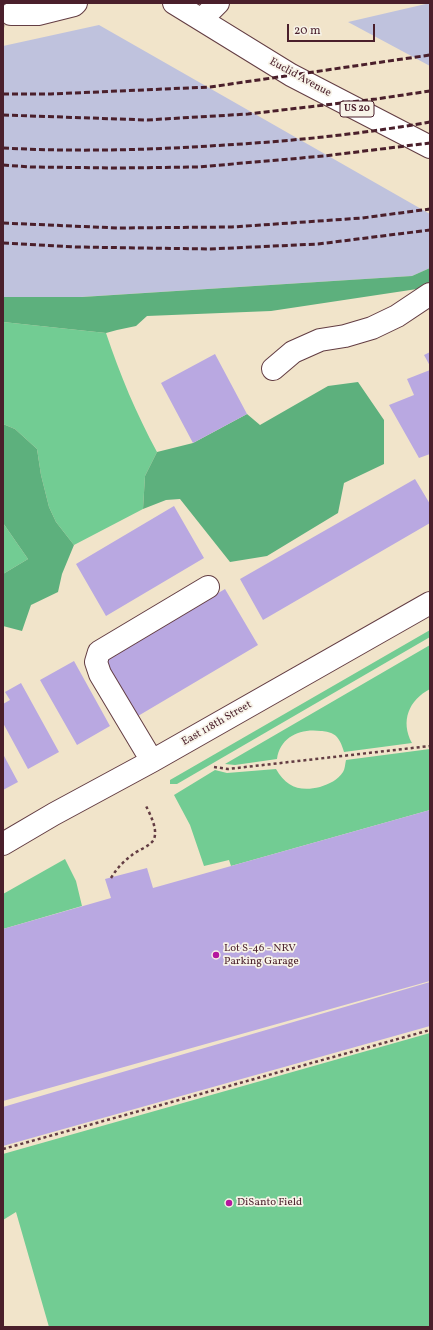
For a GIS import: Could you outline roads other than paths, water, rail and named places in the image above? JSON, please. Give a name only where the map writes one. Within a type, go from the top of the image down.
[{"type":"street","points":[[21,14],[74,5],[76,3]]},
{"type":"street","name":"Euclid Avenue","points":[[174,3],[291,75],[430,147]]},
{"type":"street","points":[[202,19],[218,3]]},
{"type":"street","points":[[273,369],[293,352],[320,340],[345,336],[372,328],[397,316],[430,294]]},
{"type":"street","points":[[152,761],[100,674],[96,662],[99,652],[208,587]]},
{"type":"street","name":"East 118th Street","points":[[3,844],[430,603]]},
{"type":"railway","points":[[3,94],[51,94],[210,87],[430,55]]},
{"type":"railway","points":[[3,115],[147,120],[248,114],[430,91]]},
{"type":"railway","points":[[3,148],[86,150],[197,147],[328,136],[430,122]]},
{"type":"railway","points":[[3,165],[31,167],[118,168],[198,167],[324,156],[430,143]]},
{"type":"railway","points":[[3,223],[117,228],[232,227],[362,218],[430,209]]},
{"type":"railway","points":[[3,243],[76,247],[210,249],[318,244],[430,230]]},
{"type":"place","name":"Lot S-46 - NRV Parking Garage","points":[[216,955]]},
{"type":"place","name":"DiSanto Field","points":[[229,1203]]}]
